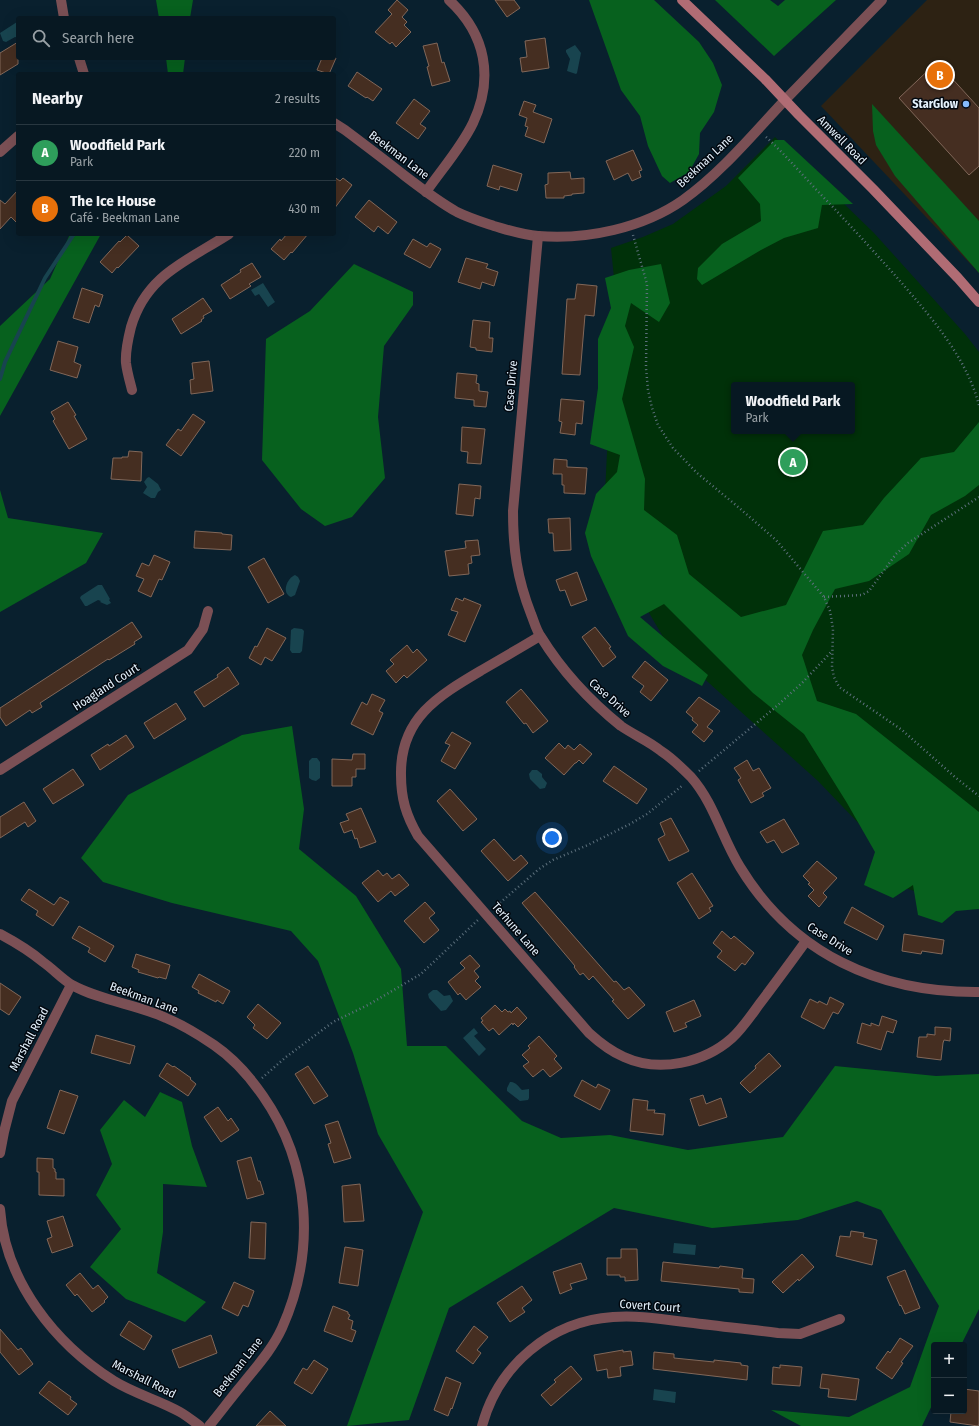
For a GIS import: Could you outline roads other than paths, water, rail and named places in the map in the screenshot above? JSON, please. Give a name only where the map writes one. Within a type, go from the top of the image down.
[{"type":"main road","name":"Amwell Road","points":[[682,0],[765,79],[879,194],[979,302]]},
{"type":"street","points":[[61,0],[64,16]]},
{"type":"street","points":[[426,192],[462,142],[480,106],[483,92],[484,62],[475,33],[467,19],[449,0]]},
{"type":"street","name":"Beekman Lane","points":[[336,124],[426,192],[458,212],[480,222],[510,231],[538,236],[570,236],[588,234],[631,225],[665,210],[683,200],[710,178],[882,0]]},
{"type":"street","points":[[80,60],[83,72]]},
{"type":"street","points":[[0,152],[16,138]]},
{"type":"street","points":[[132,390],[126,363],[126,342],[134,315],[143,299],[156,282],[170,271],[226,236]]},
{"type":"street","name":"Case Drive","points":[[538,236],[514,495],[513,531],[515,557],[521,588],[540,636],[577,685],[597,705],[623,727],[661,750],[691,778],[703,793],[736,861],[755,889],[771,909],[806,941],[834,960],[887,981],[911,987],[939,991],[979,992]]},
{"type":"street","name":"Hoagland Court","points":[[0,770],[188,650],[203,629],[208,611]]},
{"type":"street","name":"Terhune Lane","points":[[540,636],[448,690],[427,708],[413,725],[405,743],[401,764],[401,785],[404,805],[409,820],[418,836],[589,1033],[605,1047],[624,1058],[644,1063],[686,1063],[704,1056],[733,1038],[806,941]]},
{"type":"street","name":"Beekman Lane","points":[[0,934],[42,961],[71,985],[87,992],[166,1017],[215,1046],[240,1068],[255,1084],[283,1129],[298,1170],[303,1200],[304,1235],[300,1275],[282,1328],[270,1351],[209,1426]]},
{"type":"street","name":"Marshall Road","points":[[0,1153],[12,1101],[71,985]]},
{"type":"street","name":"Marshall Road","points":[[0,1209],[5,1237],[11,1258],[34,1305],[49,1325],[69,1346],[92,1366],[110,1378],[180,1412],[200,1426]]},
{"type":"street","name":"Covert Court","points":[[482,1426],[484,1416],[493,1395],[518,1360],[533,1347],[550,1336],[588,1321],[611,1317],[636,1316],[778,1333],[800,1334],[840,1319]]},
{"type":"water","points":[[16,23],[16,37],[6,42],[3,41],[0,33]]},
{"type":"water","points":[[575,45],[581,53],[576,74],[567,71],[570,59],[566,52],[566,50]]},
{"type":"water","points":[[263,283],[275,302],[268,307],[259,294],[255,296],[251,290]]},
{"type":"water","points":[[149,477],[158,484],[161,490],[155,498],[151,498],[143,493],[147,487],[144,482]]},
{"type":"water","points":[[295,575],[300,581],[295,595],[291,597],[286,592],[286,586],[290,579]]},
{"type":"water","points":[[98,585],[102,585],[111,603],[107,605],[98,600],[85,606],[80,598],[81,596]]},
{"type":"water","points":[[294,628],[302,629],[304,631],[302,651],[300,653],[292,653],[290,650],[291,630]]},
{"type":"water","points":[[312,758],[317,758],[320,762],[320,778],[316,781],[309,778],[309,761]]},
{"type":"water","points":[[532,770],[537,770],[542,774],[542,777],[547,783],[545,788],[540,789],[530,779],[529,774]]},
{"type":"water","points":[[433,990],[437,990],[444,996],[450,995],[453,1001],[446,1010],[441,1011],[429,998],[428,994]]},
{"type":"water","points":[[474,1028],[478,1033],[474,1036],[486,1049],[479,1056],[463,1038]]},
{"type":"water","points":[[510,1082],[515,1083],[522,1090],[529,1089],[528,1100],[520,1101],[507,1091]]},
{"type":"water","points":[[674,1243],[696,1245],[695,1255],[673,1253]]},
{"type":"water","points":[[654,1389],[676,1392],[675,1403],[653,1400]]},
{"type":"waterway","points":[[0,379],[5,362],[45,278],[73,236]]},
{"type":"place","name":"The Ice House","points":[[940,75]]},
{"type":"place","name":"StarGlow","points":[[966,104]]},
{"type":"place","name":"Woodfield Park","points":[[793,462]]}]
